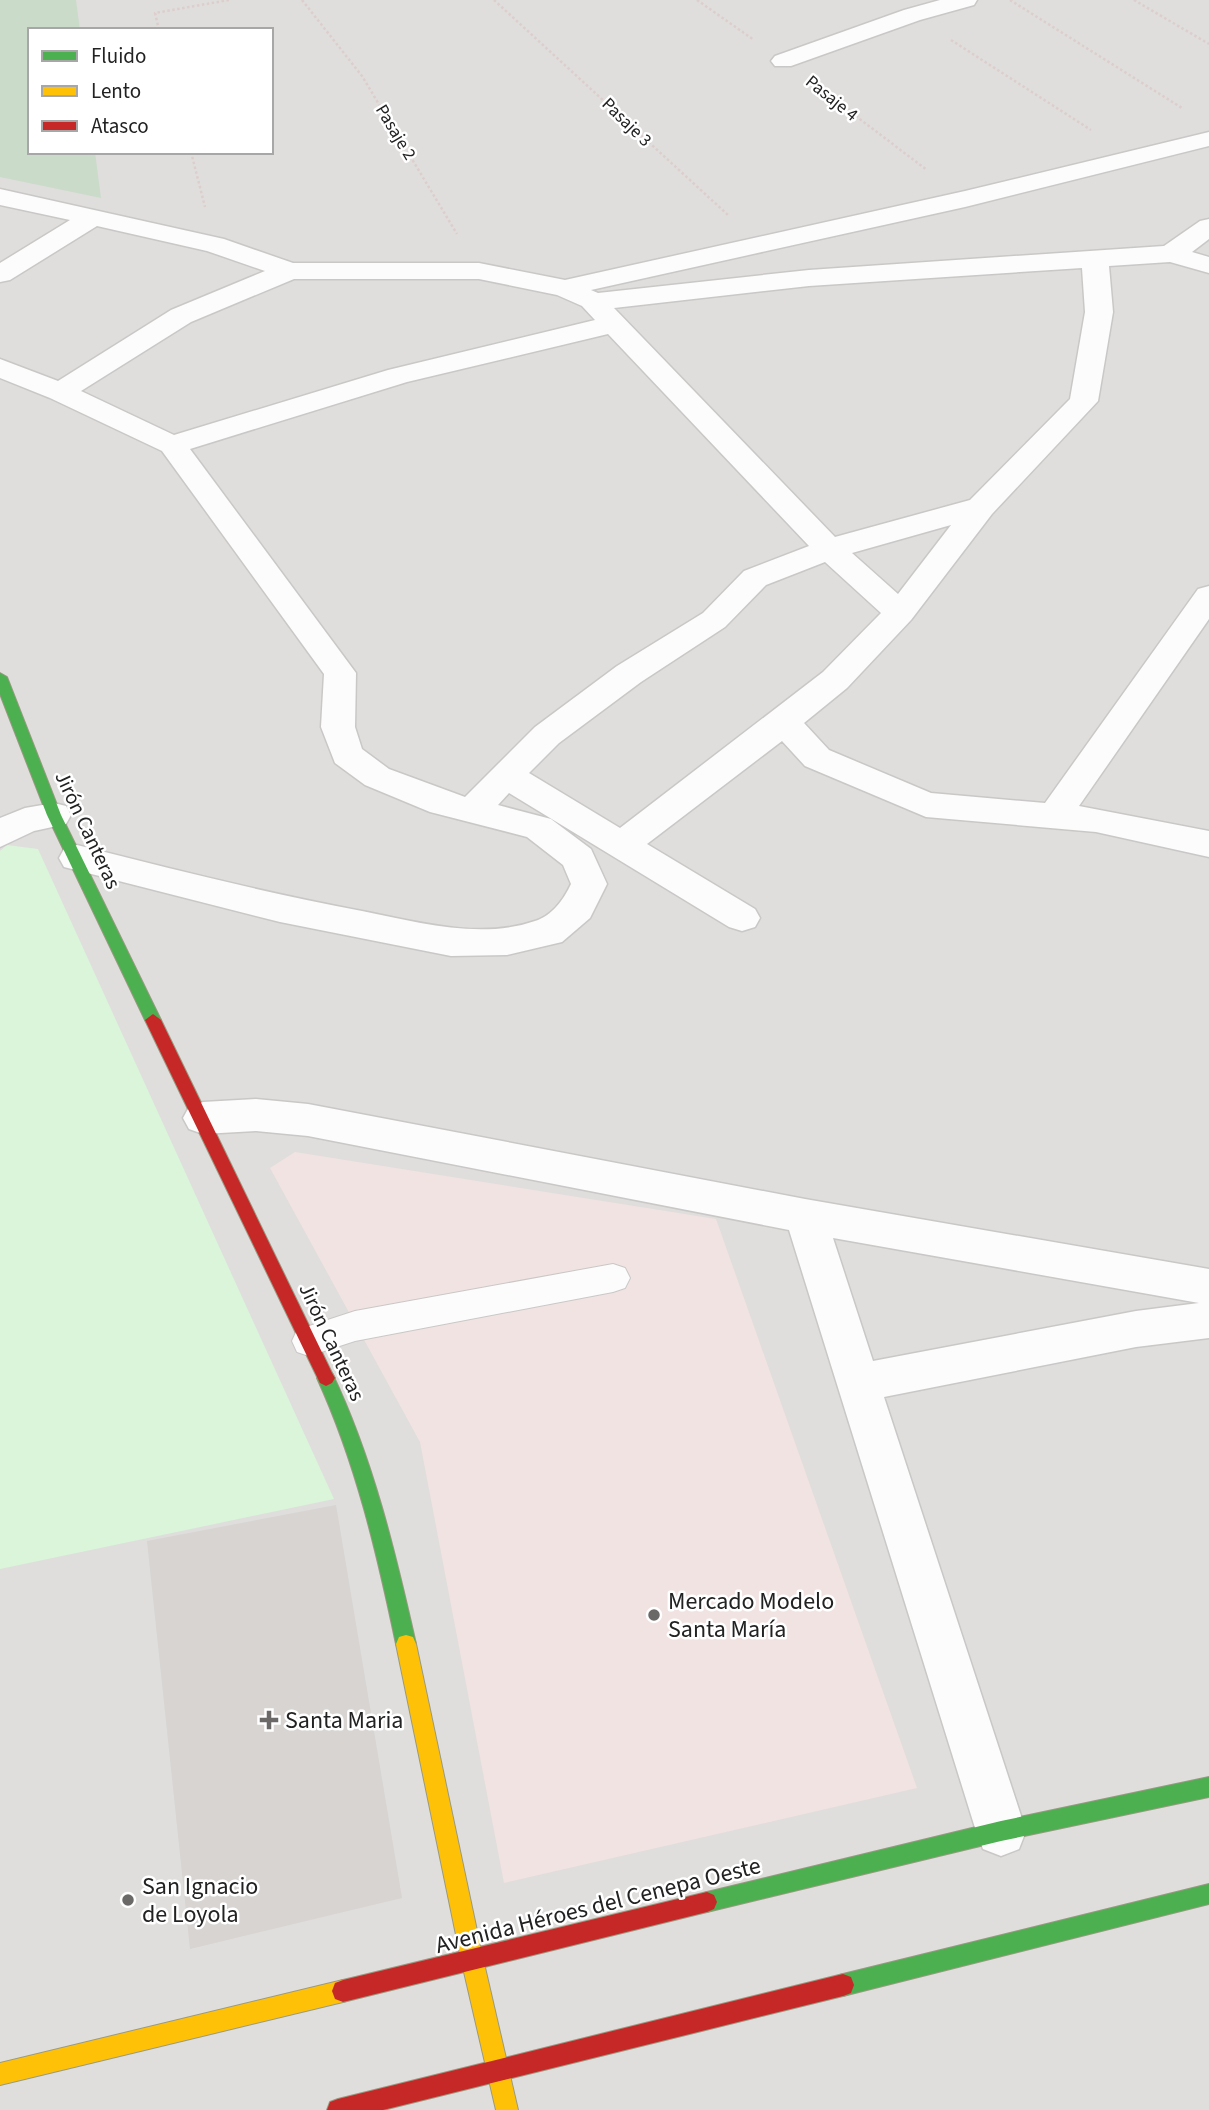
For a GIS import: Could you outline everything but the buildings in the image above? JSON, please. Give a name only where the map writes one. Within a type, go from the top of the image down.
[{"type":"street","points":[[783,61],[904,7],[965,0]]},
{"type":"street","points":[[565,288],[761,242],[965,199],[1209,139]]},
{"type":"street","points":[[0,197],[215,245],[290,271],[480,271],[565,288],[593,302],[830,549],[900,613]]},
{"type":"street","points":[[0,274],[92,218]]},
{"type":"street","points":[[1171,254],[1209,227]]},
{"type":"street","points":[[593,302],[703,286],[1171,254],[1209,265]]},
{"type":"street","points":[[620,846],[835,680],[900,613],[981,508],[1084,401],[1099,312],[1096,259]]},
{"type":"street","points":[[60,391],[181,316],[290,271]]},
{"type":"street","points":[[172,445],[398,376],[614,324]]},
{"type":"street","points":[[0,368],[60,391],[172,445],[340,673],[338,727],[347,755],[377,778],[442,803],[539,828],[578,858],[589,884],[578,909],[549,932],[507,941],[451,942],[280,909],[77,858]]},
{"type":"street","points":[[471,811],[547,735],[629,674],[714,620],[755,578],[830,549],[981,508]]},
{"type":"street","points":[[1054,816],[1209,596]]},
{"type":"street","name":"Jirón Canteras","points":[[0,677],[54,815],[341,1407],[384,1538],[472,1959],[507,2110]]},
{"type":"street","points":[[784,722],[817,758],[926,805],[1096,820],[1209,844]]},
{"type":"street","points":[[507,776],[742,918]]},
{"type":"street","points":[[0,834],[25,820],[54,815]]},
{"type":"street","points":[[203,1118],[256,1115],[308,1120],[805,1216],[1209,1287]]},
{"type":"street","points":[[805,1216],[1001,1831]]},
{"type":"street","points":[[859,1384],[1136,1329],[1209,1320]]},
{"type":"street","name":"Avenida Héroes del Cenepa Oeste","points":[[0,2074],[1001,1831],[1209,1787]]},
{"type":"street","points":[[338,2110],[1209,1894]]},
{"type":"lane","points":[[309,1341],[355,1326],[613,1279]]},
{"type":"path","points":[[159,28],[155,13],[229,0]]},
{"type":"path","name":"Pasaje 2","points":[[302,0],[362,76],[480,271]]},
{"type":"path","name":"Pasaje 3","points":[[494,0],[542,40],[686,180],[761,242]]},
{"type":"path","name":"Pasaje 4","points":[[697,0],[831,92],[860,120],[965,199]]},
{"type":"path","points":[[1010,0],[1186,111]]},
{"type":"path","points":[[1134,0],[1209,44]]},
{"type":"path","points":[[904,7],[1134,158]]},
{"type":"path","points":[[192,154],[215,245]]},
{"type":"shaded area","points":[[0,0],[1209,0],[1209,2110],[0,2110]]},
{"type":"shaded area","name":"Mercado Modelo Santa María","points":[[295,1152],[716,1219],[917,1788],[504,1883],[420,1442],[270,1168]]},
{"type":"green space","points":[[0,0],[76,0],[80,28],[28,28],[28,154],[95,154],[101,198],[0,177]]},
{"type":"green space","points":[[7,845],[38,849],[334,1499],[0,1569],[0,851]]},
{"type":"traffic: fast","points":[[0,677],[54,815],[153,1020]]},
{"type":"traffic: fast","points":[[326,1378],[364,1475],[383,1542],[406,1644]]},
{"type":"traffic: fast","points":[[707,1902],[1001,1831],[1209,1787]]},
{"type":"traffic: fast","points":[[843,1985],[1209,1894]]},
{"type":"traffic: slow","points":[[406,1644],[472,1959],[507,2110]]},
{"type":"traffic: slow","points":[[0,2074],[343,1991]]},
{"type":"traffic: jam","points":[[153,1020],[326,1378]]},
{"type":"traffic: jam","points":[[343,1991],[707,1902]]},
{"type":"traffic: jam","points":[[338,2110],[843,1985]]},
{"type":"place","name":"Mercado Modelo Santa María","points":[[654,1615]]},
{"type":"place","name":"Santa Maria","points":[[269,1720]]},
{"type":"place","name":"San Ignacio de Loyola","points":[[128,1900]]}]
